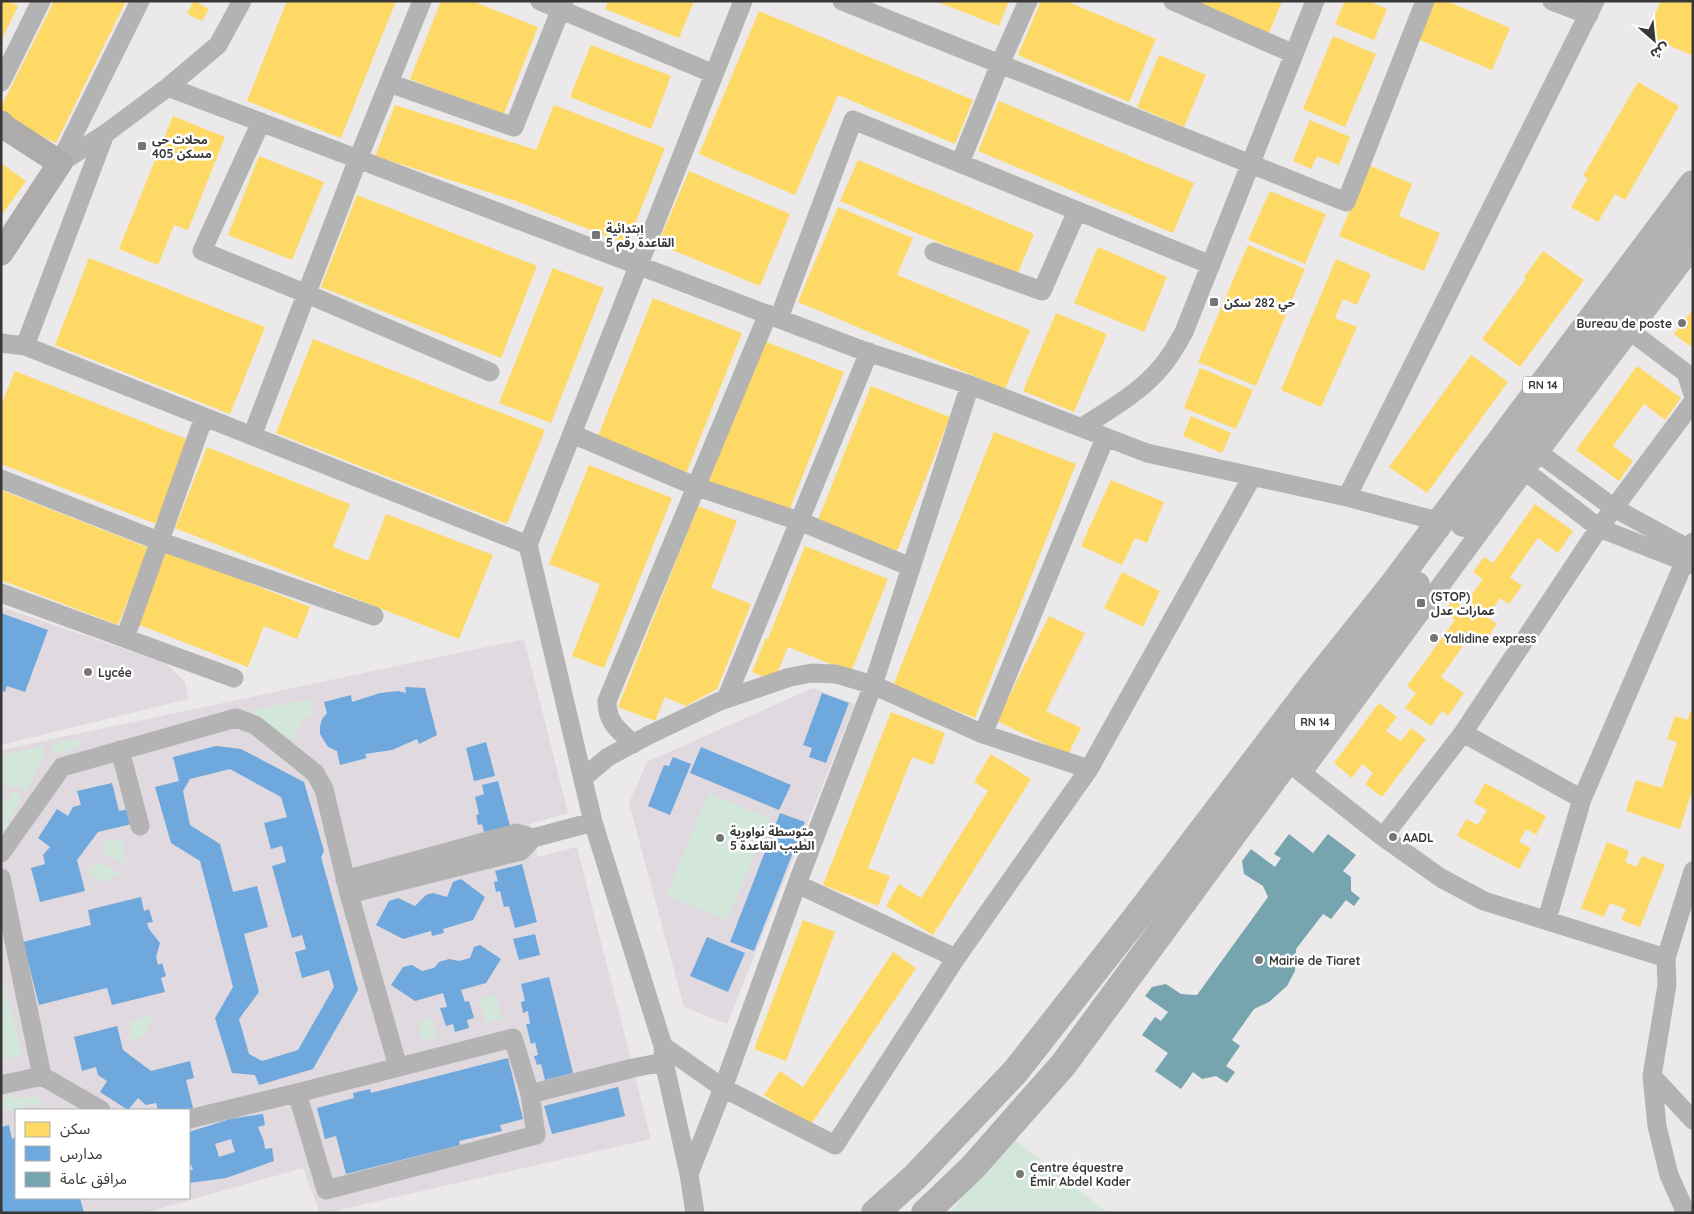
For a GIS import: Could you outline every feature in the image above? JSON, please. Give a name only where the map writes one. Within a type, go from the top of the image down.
[{"type":"highway","name":"RN 14","points":[[874,1213],[915,1177],[1014,1072],[1136,918],[1307,693],[1393,585],[1693,184]]},
{"type":"highway","name":"RN 14","points":[[925,1213],[973,1166],[1063,1065],[1294,766],[1408,596],[1693,220]]},
{"type":"main road","points":[[1,123],[60,163],[1,253]]},
{"type":"street","points":[[1,82],[41,1]]},
{"type":"street","points":[[60,163],[140,1]]},
{"type":"street","points":[[60,163],[105,134],[218,45],[242,1]]},
{"type":"street","points":[[252,436],[358,159],[422,1]]},
{"type":"street","points":[[540,1],[562,6],[714,74]]},
{"type":"street","points":[[695,1213],[689,1174],[663,1054],[593,822],[528,545],[743,1]]},
{"type":"street","points":[[842,1],[1346,202],[1425,1]]},
{"type":"street","points":[[960,162],[1028,1]]},
{"type":"street","points":[[1173,1],[1294,54]]},
{"type":"street","points":[[1082,427],[1128,398],[1144,384],[1163,366],[1184,332],[1315,1]]},
{"type":"street","points":[[1346,497],[1592,8],[1552,1]]},
{"type":"street","points":[[389,83],[514,127],[562,6]]},
{"type":"street","points":[[168,86],[868,352],[970,385],[1140,450],[1176,460],[1346,497],[1440,522]]},
{"type":"street","points":[[632,744],[607,713],[607,701],[697,487],[773,316],[853,120],[1211,265]]},
{"type":"street","points":[[261,122],[202,251],[490,372]]},
{"type":"street","points":[[26,346],[105,134]]},
{"type":"street","points":[[934,252],[1042,292],[1077,211]]},
{"type":"street","points":[[1666,958],[1484,901],[1441,878],[1383,837],[1294,766],[1539,453],[1693,249]]},
{"type":"street","points":[[1630,332],[1686,373],[1693,394]]},
{"type":"street","points":[[1,343],[26,346],[528,545]]},
{"type":"street","points":[[726,699],[868,352]]},
{"type":"street","points":[[689,1174],[723,1088],[797,884],[873,685],[970,385]]},
{"type":"street","points":[[1383,837],[1463,732],[1599,528],[1693,402]]},
{"type":"street","points":[[125,638],[204,417]]},
{"type":"street","points":[[572,434],[697,487],[799,522],[911,567]]},
{"type":"street","points":[[983,734],[1105,438]]},
{"type":"street","points":[[1539,453],[1614,508],[1690,554]]},
{"type":"street","points":[[1525,471],[1599,528],[1690,554]]},
{"type":"street","points":[[663,1054],[723,1088],[834,1145],[956,958],[1089,769],[1252,476]]},
{"type":"street","points":[[1,479],[159,541],[374,616]]},
{"type":"street","points":[[1546,920],[1582,799],[1690,554]]},
{"type":"street","points":[[1,593],[234,678]]},
{"type":"street","points":[[582,778],[608,757],[726,699],[790,677],[812,673],[836,674],[873,685],[983,734],[1089,769]]},
{"type":"street","points":[[1,853],[62,767],[236,718],[255,724],[315,773],[324,789],[347,887],[398,1067]]},
{"type":"street","points":[[1463,732],[1582,799]]},
{"type":"street","points":[[120,750],[140,826]]},
{"type":"street","points":[[347,887],[521,851],[533,838],[593,822]]},
{"type":"street","points":[[1686,1213],[1669,1175],[1657,1126],[1652,1076],[1666,985],[1666,958],[1693,872]]},
{"type":"street","points":[[1,878],[42,1076]]},
{"type":"street","points":[[797,884],[956,958]]},
{"type":"street","points":[[190,1119],[513,1038],[530,1094],[536,1136],[326,1190],[296,1093]]},
{"type":"street","points":[[530,1094],[633,1068],[663,1054]]},
{"type":"street","points":[[1,1085],[42,1076],[99,1109]]},
{"type":"street","points":[[1652,1076],[1693,1120]]},
{"type":"shaded area","name":"Lycée","points":[[1,607],[165,663],[185,682],[188,699],[1,745]]},
{"type":"shaded area","points":[[524,639],[568,813],[530,824],[533,838],[538,857],[577,847],[651,1139],[325,1213],[320,1213],[303,1168],[144,1213],[1,1213],[1,750]]},
{"type":"shaded area","name":"متوسطة نواورية الطيب القاعدة 5","points":[[813,688],[855,704],[727,1024],[684,1007],[629,803],[647,762]]},
{"type":"green space","points":[[310,699],[313,714],[300,725],[294,741],[247,711]]},
{"type":"green space","points":[[79,738],[80,746],[54,755],[52,744]]},
{"type":"green space","points":[[44,746],[43,760],[25,792],[19,787],[11,787],[7,783],[1,782],[1,761],[4,754]]},
{"type":"green space","points":[[12,791],[19,794],[22,798],[1,836],[1,803],[9,800]]},
{"type":"green space","points":[[709,793],[770,819],[727,920],[666,895]]},
{"type":"green space","points":[[102,840],[122,841],[127,865],[105,853]]},
{"type":"green space","points":[[99,862],[122,874],[100,883],[87,870]]},
{"type":"green space","points":[[1,973],[23,1055],[1,1059]]},
{"type":"green space","points":[[496,995],[502,1019],[486,1023],[480,999]]},
{"type":"green space","points":[[155,1015],[143,1037],[130,1041],[130,1021]]},
{"type":"green space","points":[[432,1018],[437,1037],[422,1040],[418,1021]]},
{"type":"green space","points":[[8,1096],[15,1099],[35,1096],[43,1100],[44,1105],[39,1107],[35,1104],[7,1111],[3,1106],[3,1100]]},
{"type":"green space","name":"Centre équestre Émir Abdel Kader","points":[[1010,1136],[1108,1213],[950,1213]]},
{"type":"building: سكن","points":[[1,1],[8,1],[18,6],[1,41]]},
{"type":"building: سكن","points":[[54,1],[126,1],[56,143],[1,117],[1,107]]},
{"type":"building: سكن","points":[[194,1],[209,9],[202,21],[187,14]]},
{"type":"building: سكن","points":[[287,1],[396,1],[341,138],[247,101]]},
{"type":"building: سكن","points":[[441,1],[472,1],[538,27],[503,116],[410,79]]},
{"type":"building: سكن","points":[[608,1],[694,1],[679,38],[605,9]]},
{"type":"building: سكن","points":[[935,1],[1009,1],[999,26]]},
{"type":"building: سكن","points":[[1041,1],[1066,1],[1156,39],[1129,102],[1018,55]]},
{"type":"building: سكن","points":[[1188,1],[1282,1],[1268,35]]},
{"type":"building: سكن","points":[[1345,1],[1368,1],[1387,9],[1374,40],[1335,24]]},
{"type":"building: سكن","points":[[1431,1],[1447,1],[1510,28],[1492,70],[1415,38]]},
{"type":"building: سكن","points":[[1661,1],[1693,1],[1693,56],[1646,35]]},
{"type":"building: سكن","points":[[759,11],[973,100],[955,144],[838,95],[795,195],[699,154]]},
{"type":"building: سكن","points":[[1333,36],[1376,54],[1345,127],[1303,109]]},
{"type":"building: سكن","points":[[591,45],[671,76],[651,129],[570,97]]},
{"type":"building: سكن","points":[[1159,55],[1206,75],[1184,127],[1137,107]]},
{"type":"building: سكن","points":[[1638,82],[1679,106],[1625,200],[1615,194],[1598,222],[1571,207],[1588,178],[1583,176]]},
{"type":"building: سكن","points":[[999,101],[1194,183],[1173,233],[978,151]]},
{"type":"building: سكن","points":[[395,105],[536,150],[554,105],[665,148],[627,244],[516,201],[375,156]]},
{"type":"building: سكن","points":[[173,116],[225,137],[188,230],[174,225],[158,265],[119,249]]},
{"type":"building: سكن","points":[[1310,120],[1350,137],[1339,165],[1317,156],[1311,169],[1293,161]]},
{"type":"building: سكن","points":[[259,156],[324,182],[292,260],[228,235]]},
{"type":"building: سكن","points":[[858,160],[1034,234],[1017,275],[840,201]]},
{"type":"building: سكن","points":[[1,163],[26,181],[1,216]]},
{"type":"building: سكن","points":[[1369,165],[1412,184],[1399,216],[1440,233],[1424,271],[1339,236]]},
{"type":"building: سكن","points":[[689,171],[790,214],[760,286],[658,244]]},
{"type":"building: سكن","points":[[1270,191],[1326,214],[1305,264],[1248,240]]},
{"type":"building: سكن","points":[[357,195],[537,266],[501,358],[321,287]]},
{"type":"building: سكن","points":[[838,207],[913,238],[897,275],[1030,330],[1005,389],[798,302]]},
{"type":"building: سكن","points":[[1248,245],[1305,269],[1256,386],[1198,362]]},
{"type":"building: سكن","points":[[1098,247],[1167,277],[1144,332],[1074,303]]},
{"type":"building: سكن","points":[[1543,251],[1584,280],[1520,367],[1482,339],[1526,279],[1524,277]]},
{"type":"building: سكن","points":[[89,258],[265,327],[230,414],[55,345]]},
{"type":"building: سكن","points":[[1336,259],[1371,274],[1357,305],[1343,299],[1335,318],[1357,327],[1321,407],[1281,390]]},
{"type":"building: سكن","points":[[553,268],[604,288],[551,423],[499,403]]},
{"type":"building: سكن","points":[[653,298],[742,333],[685,476],[596,441]]},
{"type":"building: سكن","points":[[1693,309],[1693,348],[1674,334]]},
{"type":"building: سكن","points":[[1056,313],[1107,334],[1074,412],[1023,391]]},
{"type":"building: سكن","points":[[313,339],[545,430],[507,524],[276,433]]},
{"type":"building: سكن","points":[[764,341],[844,372],[788,513],[708,482]]},
{"type":"building: سكن","points":[[1471,355],[1508,382],[1427,493],[1389,467]]},
{"type":"building: سكن","points":[[1637,366],[1681,398],[1665,420],[1644,404],[1613,446],[1633,461],[1619,481],[1576,450]]},
{"type":"building: سكن","points":[[1200,368],[1253,390],[1236,429],[1184,408]]},
{"type":"building: سكن","points":[[15,371],[189,440],[156,524],[1,464],[1,405]]},
{"type":"building: سكن","points":[[871,386],[950,417],[897,551],[818,520]]},
{"type":"building: سكن","points":[[1191,416],[1231,433],[1222,453],[1183,436]]},
{"type":"building: سكن","points":[[994,432],[1076,464],[975,718],[893,686]]},
{"type":"building: سكن","points":[[207,447],[350,504],[333,547],[368,561],[386,514],[493,555],[459,639],[175,528]]},
{"type":"building: سكن","points":[[589,465],[672,498],[604,668],[572,656],[600,584],[549,564]]},
{"type":"building: سكن","points":[[1111,480],[1164,502],[1147,543],[1135,538],[1122,565],[1081,546]]},
{"type":"building: سكن","points":[[1,490],[149,548],[118,625],[1,580]]},
{"type":"building: سكن","points":[[1535,504],[1573,531],[1558,553],[1538,538],[1510,577],[1522,586],[1509,604],[1500,598],[1487,617],[1497,624],[1483,643],[1471,635],[1441,677],[1464,693],[1448,716],[1442,711],[1431,726],[1405,708],[1416,693],[1407,686],[1455,620],[1444,612],[1453,599],[1463,607],[1483,579],[1473,572],[1484,557],[1493,563]]},
{"type":"building: سكن","points":[[698,506],[737,521],[711,588],[751,604],[717,689],[686,706],[665,697],[655,721],[618,707]]},
{"type":"building: سكن","points":[[805,546],[888,579],[851,672],[788,647],[774,681],[752,672],[766,638],[768,639]]},
{"type":"building: سكن","points":[[167,550],[310,607],[297,639],[264,626],[248,667],[137,624]]},
{"type":"building: سكن","points":[[1122,572],[1160,591],[1143,627],[1104,608]]},
{"type":"building: سكن","points":[[1049,616],[1085,633],[1046,711],[1081,728],[1068,755],[997,721]]},
{"type":"building: سكن","points":[[1379,703],[1397,717],[1386,731],[1401,741],[1411,728],[1426,739],[1382,797],[1365,784],[1373,773],[1362,764],[1352,778],[1334,763]]},
{"type":"building: سكن","points":[[1693,705],[1693,788],[1680,829],[1626,811],[1636,780],[1662,788],[1677,742],[1667,739],[1675,716],[1687,720]]},
{"type":"building: سكن","points":[[891,712],[945,733],[933,765],[912,757],[868,868],[890,876],[878,906],[823,885]]},
{"type":"building: سكن","points":[[991,754],[1031,779],[933,935],[886,906],[899,884],[921,898],[988,791],[974,782]]},
{"type":"building: سكن","points":[[1485,783],[1546,816],[1536,835],[1526,829],[1519,842],[1531,848],[1519,869],[1457,836],[1466,819],[1478,825],[1487,810],[1474,803]]},
{"type":"building: سكن","points":[[1607,842],[1629,851],[1625,862],[1637,867],[1642,856],[1665,865],[1640,927],[1621,920],[1626,909],[1610,903],[1604,917],[1581,908]]},
{"type":"building: سكن","points":[[803,920],[835,932],[786,1061],[754,1049]]},
{"type":"building: سكن","points":[[893,952],[916,968],[810,1126],[764,1095],[780,1071],[803,1087]]},
{"type":"building: مدارس","points":[[1,613],[48,630],[25,692],[7,686],[5,692],[1,691]]},
{"type":"building: مدارس","points":[[405,687],[425,688],[437,735],[419,744],[417,739],[392,750],[365,754],[367,758],[340,765],[337,751],[328,747],[320,734],[322,719],[327,713],[324,702],[351,695],[352,702],[380,693],[398,691],[406,693]]},
{"type":"building: مدارس","points":[[822,693],[849,703],[826,763],[809,757],[812,748],[803,745]]},
{"type":"building: مدارس","points":[[486,742],[495,776],[474,781],[466,748]]},
{"type":"building: مدارس","points":[[216,746],[241,749],[304,782],[324,851],[321,857],[358,990],[313,1069],[259,1085],[255,1075],[232,1073],[215,1018],[233,987],[200,861],[171,843],[155,787],[179,781],[173,757]],"holes":[[[230,769],[281,797],[287,817],[264,823],[271,849],[282,846],[286,862],[272,866],[292,938],[302,935],[306,949],[295,952],[302,978],[329,970],[334,987],[298,1050],[262,1061],[249,1054],[239,1019],[259,992],[244,934],[268,927],[257,886],[233,892],[220,844],[190,825],[183,791],[190,779]]]},
{"type":"building: مدارس","points":[[701,747],[791,785],[779,810],[690,773]]},
{"type":"building: مدارس","points":[[673,757],[691,764],[670,815],[648,806],[664,765],[669,766]]},
{"type":"building: مدارس","points":[[498,781],[510,826],[484,832],[482,824],[478,825],[476,815],[479,814],[475,797],[484,794],[482,785]]},
{"type":"building: مدارس","points":[[112,783],[119,811],[129,809],[132,824],[98,832],[77,860],[85,891],[40,902],[31,868],[45,864],[43,855],[50,847],[38,838],[57,809],[68,816],[73,807],[81,805],[77,791]]},
{"type":"building: مدارس","points":[[780,813],[805,822],[754,951],[730,942]]},
{"type":"building: مدارس","points":[[522,864],[537,922],[515,928],[509,906],[504,907],[500,891],[496,892],[494,882],[498,881],[495,871]]},
{"type":"building: مدارس","points":[[461,879],[485,897],[473,920],[443,929],[444,933],[432,936],[431,931],[403,939],[376,925],[389,901],[398,898],[415,906],[426,895],[433,893],[447,897],[453,882]]},
{"type":"building: مدارس","points":[[141,897],[144,911],[149,909],[153,922],[147,923],[149,929],[160,943],[156,957],[158,965],[162,963],[166,976],[161,978],[165,992],[112,1005],[107,988],[39,1005],[23,942],[91,925],[88,910]]},
{"type":"building: مدارس","points":[[535,934],[540,955],[519,960],[513,939]]},
{"type":"building: مدارس","points":[[707,937],[745,953],[728,992],[690,976]]},
{"type":"building: مدارس","points":[[480,945],[501,959],[486,983],[461,990],[465,1002],[469,1001],[474,1018],[467,1020],[469,1028],[455,1032],[453,1024],[446,1026],[440,1008],[447,1007],[443,993],[415,1001],[391,985],[403,967],[412,965],[422,971],[434,968],[439,962],[449,959],[459,961],[470,958],[474,947]]},
{"type":"building: مدارس","points":[[549,977],[573,1073],[545,1080],[541,1064],[537,1065],[534,1056],[538,1055],[535,1042],[531,1044],[526,1024],[530,1024],[528,1011],[523,1013],[521,1002],[525,1001],[521,984]]},
{"type":"building: مدارس","points":[[117,1026],[123,1050],[151,1071],[190,1061],[194,1078],[186,1080],[193,1108],[158,1109],[156,1103],[146,1105],[138,1098],[129,1109],[126,1109],[100,1092],[107,1081],[98,1075],[96,1067],[82,1071],[74,1037]]},
{"type":"building: مدارس","points":[[508,1058],[523,1119],[500,1125],[502,1131],[459,1141],[460,1145],[346,1174],[336,1136],[325,1139],[317,1108],[354,1098],[353,1093],[370,1089],[371,1093]]},
{"type":"building: مدارس","points":[[618,1087],[625,1116],[552,1134],[544,1106]]},
{"type":"building: مدارس","points":[[263,1114],[265,1125],[258,1127],[265,1149],[272,1148],[274,1161],[226,1178],[190,1183],[190,1170],[193,1169],[190,1163],[190,1132],[230,1119]],"holes":[[[231,1139],[235,1152],[219,1157],[215,1144]]]},
{"type":"building: مدارس","points":[[9,1125],[12,1139],[15,1138],[15,1199],[80,1199],[84,1213],[1,1213],[1,1127]]},
{"type":"building: مرافق عامة","name":"Mairie de Tiaret","points":[[1289,834],[1313,853],[1328,834],[1356,855],[1343,871],[1351,877],[1351,891],[1360,898],[1354,906],[1346,900],[1331,919],[1323,914],[1296,949],[1295,971],[1287,986],[1269,1002],[1254,1009],[1232,1040],[1240,1046],[1226,1066],[1235,1072],[1227,1083],[1216,1076],[1202,1079],[1193,1072],[1181,1089],[1155,1071],[1168,1053],[1142,1035],[1155,1017],[1161,1021],[1168,1012],[1145,996],[1152,987],[1166,984],[1181,994],[1197,995],[1268,897],[1263,886],[1244,874],[1242,861],[1251,849],[1275,867],[1281,858],[1274,854]]},
{"type":"place","name":"محلات حي 405 مسكن","points":[[142,146]]},
{"type":"place","name":"إبتدائية القاعدة رقم 5","points":[[596,235]]},
{"type":"place","name":"حي 282 سكن","points":[[1214,302]]},
{"type":"place","name":"Bureau de poste","points":[[1682,323]]},
{"type":"place","name":"(STOP) عمارات عدل","points":[[1421,603]]},
{"type":"place","name":"Yalidine express","points":[[1434,638]]},
{"type":"place","name":"Lycée","points":[[88,672]]},
{"type":"place","name":"AADL","points":[[1393,837]]},
{"type":"place","name":"متوسطة نواورية الطيب القاعدة 5","points":[[720,838]]},
{"type":"place","name":"Mairie de Tiaret","points":[[1259,960]]},
{"type":"place","name":"Centre équestre Émir Abdel Kader","points":[[1020,1174]]}]
